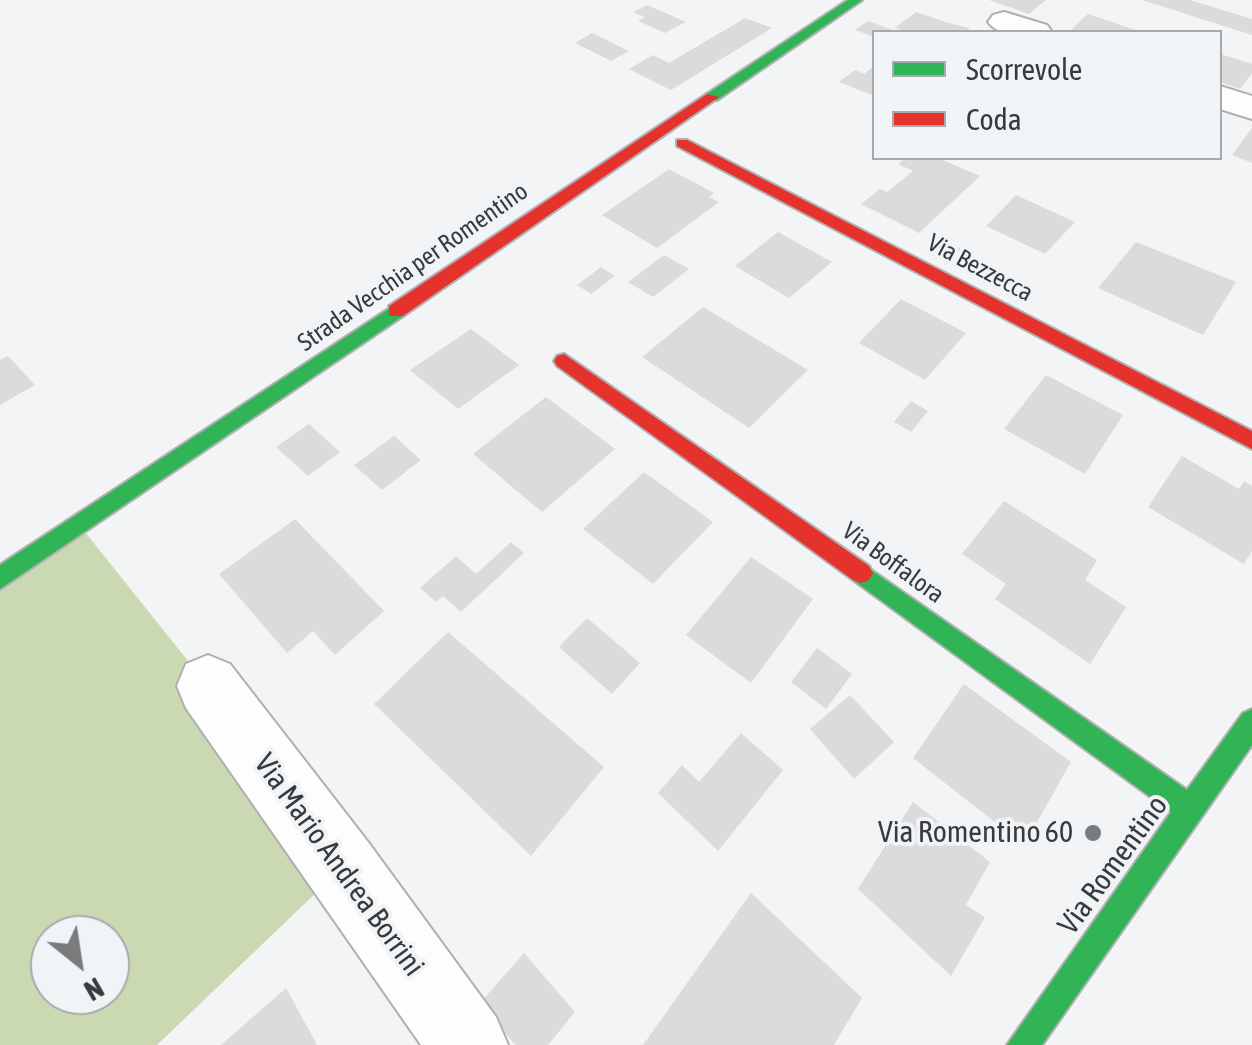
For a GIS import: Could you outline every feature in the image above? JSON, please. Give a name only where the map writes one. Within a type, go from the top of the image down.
[{"type":"street","name":"Strada Vecchia per Romentino","points":[[0,578],[856,0]]},
{"type":"street","points":[[1004,22],[1030,30]]},
{"type":"street","points":[[1222,98],[1252,108]]},
{"type":"street","name":"Via Bezzecca","points":[[682,143],[1252,441]]},
{"type":"street","name":"Via Boffalora","points":[[564,361],[1191,809]]},
{"type":"street","name":"Via Mario Andrea Borrini","points":[[208,686],[343,867],[468,1045]]},
{"type":"street","name":"Via Romentino","points":[[1023,1045],[1252,722]]},
{"type":"green space","points":[[85,532],[208,686],[343,867],[157,1045],[0,1045],[0,591]]},
{"type":"building","points":[[989,0],[1046,0],[1029,14]]},
{"type":"building","points":[[1142,0],[1190,0],[1252,19],[1252,35]]},
{"type":"building","points":[[647,5],[686,22],[665,33],[638,21],[645,17],[633,12]]},
{"type":"building","points":[[916,12],[970,28],[902,30],[895,28]]},
{"type":"building","points":[[1088,14],[1136,30],[1071,30]]},
{"type":"building","points":[[745,18],[772,28],[671,90],[629,69],[653,55],[669,63]]},
{"type":"building","points":[[868,21],[893,30],[872,30],[872,36],[855,30]]},
{"type":"building","points":[[592,33],[629,51],[611,61],[575,43]]},
{"type":"building","points":[[1222,55],[1252,64],[1252,73],[1240,89],[1222,83]]},
{"type":"building","points":[[872,68],[872,95],[839,82],[855,70],[864,74]]},
{"type":"building","points":[[1252,128],[1252,163],[1232,155]]},
{"type":"building","points":[[903,160],[943,160],[980,176],[919,233],[861,204],[880,189],[887,192],[913,171],[898,164]]},
{"type":"building","points":[[669,169],[714,193],[709,197],[719,202],[657,248],[602,215]]},
{"type":"building","points":[[1016,195],[1075,222],[1045,254],[986,226]]},
{"type":"building","points":[[778,232],[832,262],[789,298],[735,266]]},
{"type":"building","points":[[946,241],[970,253],[958,267],[932,255]]},
{"type":"building","points":[[1136,242],[1236,282],[1203,335],[1098,288]]},
{"type":"building","points":[[664,255],[689,269],[653,297],[628,282]]},
{"type":"building","points":[[601,267],[615,276],[591,294],[577,285]]},
{"type":"building","points":[[901,299],[966,333],[925,380],[859,343]]},
{"type":"building","points":[[703,307],[808,370],[749,428],[642,357]]},
{"type":"building","points":[[471,329],[519,365],[458,409],[410,370]]},
{"type":"building","points":[[8,356],[35,385],[0,405],[0,360]]},
{"type":"building","points":[[1046,375],[1123,415],[1085,474],[1004,429]]},
{"type":"building","points":[[546,397],[615,449],[542,512],[473,454]]},
{"type":"building","points":[[911,401],[928,411],[911,432],[894,422]]},
{"type":"building","points":[[309,424],[340,452],[308,476],[276,447]]},
{"type":"building","points":[[394,436],[421,460],[382,490],[354,465]]},
{"type":"building","points":[[1182,456],[1239,489],[1244,481],[1252,486],[1252,551],[1244,564],[1148,507]]},
{"type":"building","points":[[644,472],[713,522],[653,584],[583,529]]},
{"type":"building","points":[[1004,501],[1097,560],[1085,580],[1126,607],[1090,664],[995,599],[1006,584],[962,554]]},
{"type":"building","points":[[295,519],[384,611],[335,655],[313,631],[287,653],[219,574]]},
{"type":"building","points":[[511,542],[524,553],[461,612],[443,596],[436,602],[420,588],[456,556],[476,574]]},
{"type":"building","points":[[751,557],[813,599],[751,683],[686,635]]},
{"type":"building","points":[[587,618],[640,663],[612,694],[559,647]]},
{"type":"building","points":[[448,632],[604,767],[531,856],[374,704]]},
{"type":"building","points":[[817,648],[852,674],[826,709],[791,682]]},
{"type":"building","points":[[964,684],[1071,762],[1024,845],[913,758]]},
{"type":"building","points":[[850,695],[894,742],[854,779],[810,729]]},
{"type":"building","points":[[741,733],[783,770],[718,851],[658,793],[682,765],[699,782]]},
{"type":"building","points":[[913,802],[990,862],[966,905],[985,917],[951,976],[858,889]]},
{"type":"building","points":[[751,893],[862,998],[834,1045],[643,1045]]},
{"type":"building","points":[[524,953],[575,1012],[548,1045],[515,1045],[480,1003]]},
{"type":"building","points":[[286,988],[317,1045],[221,1045]]},
{"type":"traffic: fast","points":[[712,97],[856,0]]},
{"type":"traffic: fast","points":[[0,578],[396,311]]},
{"type":"traffic: fast","points":[[861,573],[1191,809]]},
{"type":"traffic: fast","points":[[1023,1045],[1252,722]]},
{"type":"traffic: jam","points":[[396,311],[712,97]]},
{"type":"traffic: jam","points":[[682,143],[1252,441]]},
{"type":"traffic: jam","points":[[564,361],[861,573]]},
{"type":"place","name":"Via Romentino 60","points":[[1093,833]]}]
